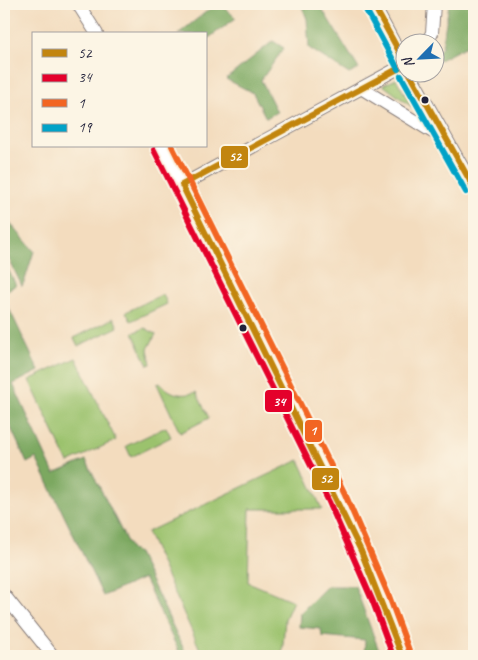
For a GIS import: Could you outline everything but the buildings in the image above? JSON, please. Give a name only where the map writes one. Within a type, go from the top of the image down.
[{"type":"street","points":[[78,4],[96,32]]},
{"type":"street","points":[[373,4],[396,48]]},
{"type":"street","points":[[432,32],[434,4]]},
{"type":"street","points":[[182,185],[396,70]]},
{"type":"street","points":[[414,82],[474,188]]},
{"type":"street","points":[[361,88],[446,140]]},
{"type":"street","points":[[163,148],[357,542],[402,656]]},
{"type":"street","points":[[4,595],[53,656]]},
{"type":"green space","points":[[216,4],[220,4],[236,18],[208,39],[208,32],[181,32]]},
{"type":"green space","points":[[301,4],[319,4],[359,69],[349,74],[309,48],[307,19]]},
{"type":"green space","points":[[449,4],[474,4],[474,44],[470,44],[446,57],[446,32],[444,32]]},
{"type":"green space","points":[[273,41],[284,48],[261,80],[277,112],[266,118],[253,93],[226,79]]},
{"type":"green space","points":[[396,79],[412,107],[383,85]]},
{"type":"green space","points":[[4,216],[34,251],[22,286],[4,249]]},
{"type":"green space","points":[[4,262],[16,285],[4,292]]},
{"type":"green space","points":[[163,294],[167,304],[131,321],[126,312]]},
{"type":"green space","points":[[4,298],[39,371],[13,384],[54,474],[86,460],[131,550],[138,553],[187,656],[181,656],[144,578],[103,596],[36,458],[27,463],[4,413]]},
{"type":"green space","points":[[114,318],[118,327],[78,346],[74,338]]},
{"type":"green space","points":[[145,328],[156,334],[148,349],[151,364],[148,365],[133,333]]},
{"type":"green space","points":[[76,358],[116,440],[68,463],[29,380]]},
{"type":"green space","points":[[160,383],[168,390],[177,394],[196,392],[209,418],[180,433],[157,384]]},
{"type":"green space","points":[[166,427],[171,437],[131,457],[126,446]]},
{"type":"green space","points":[[299,460],[322,509],[250,509],[248,582],[293,601],[285,619],[282,656],[203,656],[147,532]]},
{"type":"green space","points":[[327,586],[355,586],[381,656],[364,656],[365,640],[322,636],[321,629],[299,627],[300,613]]},
{"type":"transit line","name":"52","points":[[373,4],[396,46]]},
{"type":"transit line","name":"19","points":[[365,8],[396,65]]},
{"type":"transit line","name":"52","points":[[396,70],[182,185],[361,551],[402,656]]},
{"type":"transit line","name":"19","points":[[404,82],[466,192]]},
{"type":"transit line","name":"52","points":[[415,82],[474,188]]},
{"type":"transit line","name":"1","points":[[173,148],[345,494],[389,596],[410,653]]},
{"type":"transit line","name":"34","points":[[154,150],[329,502],[373,602],[393,656]]}]
